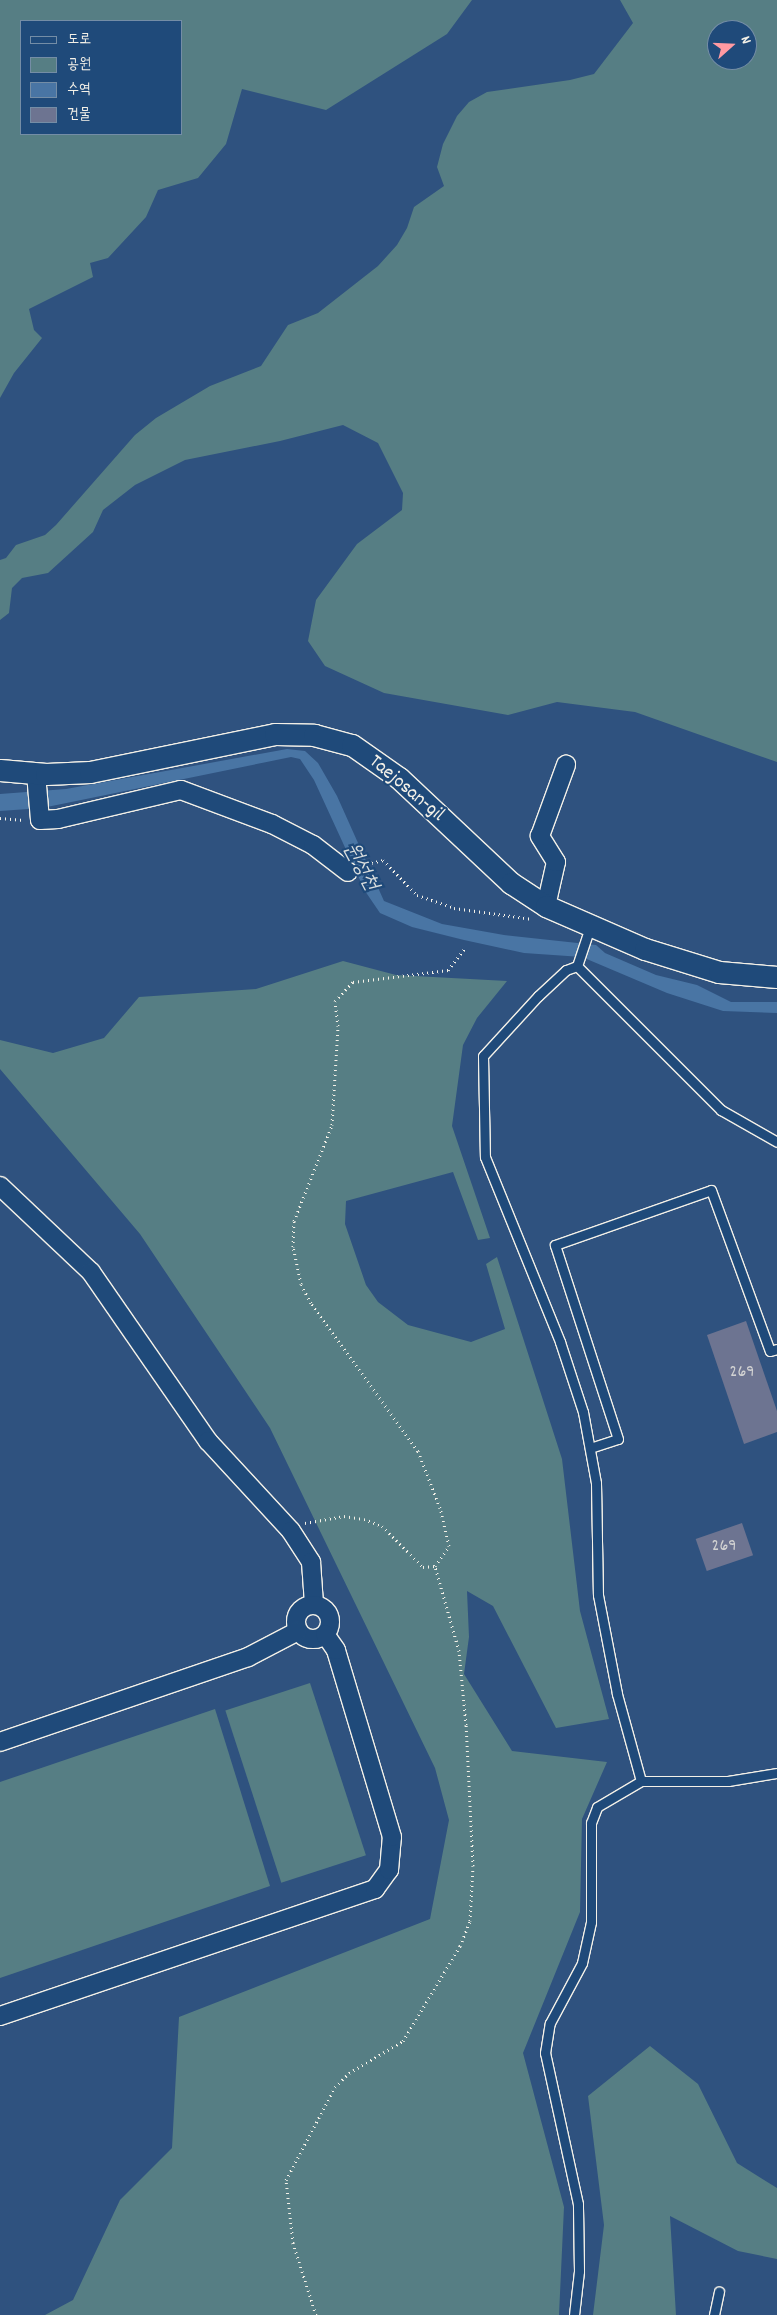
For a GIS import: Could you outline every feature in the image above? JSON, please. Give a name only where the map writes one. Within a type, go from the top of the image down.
[{"type":"street","name":"Taejosan-gil","points":[[0,770],[37,780],[90,772],[274,734],[314,734],[352,745],[399,778],[511,882],[541,913],[587,932],[719,972],[777,977]]},
{"type":"street","points":[[541,913],[556,862],[540,836],[566,766]]},
{"type":"street","points":[[37,780],[40,817],[58,819],[181,790],[272,824],[313,845],[348,872]]},
{"type":"street","points":[[0,1186],[91,1272],[208,1441],[288,1527],[311,1562],[314,1604]]},
{"type":"street","points":[[314,1604],[328,1614],[330,1625],[325,1634],[310,1639],[298,1631],[295,1622],[299,1611],[314,1604]]},
{"type":"street","points":[[0,1742],[248,1657],[298,1631]]},
{"type":"street","points":[[0,2016],[375,1889],[389,1870],[392,1837],[336,1650],[325,1634]]},
{"type":"lane","points":[[587,932],[578,963],[566,970],[552,983],[483,1056],[485,1157],[560,1342],[583,1412],[596,1483],[598,1595],[617,1694],[641,1781]]},
{"type":"lane","points":[[578,963],[721,1110],[777,1142]]},
{"type":"lane","points":[[590,1448],[618,1439],[555,1245],[711,1190],[770,1351],[777,1349]]},
{"type":"lane","points":[[574,2315],[579,2271],[578,2204],[545,2053],[550,2023],[582,1964],[591,1922],[591,1822],[597,1807],[641,1781],[728,1781],[777,1773]]},
{"type":"lane","points":[[714,2315],[719,2292]]},
{"type":"path","points":[[0,818],[40,817]]},
{"type":"path","points":[[372,861],[383,860],[417,895],[454,908],[541,913]]},
{"type":"path","points":[[435,1566],[449,1546],[440,1508],[418,1451],[311,1303],[301,1284],[294,1247],[294,1221],[332,1125],[338,1026],[335,1001],[353,982],[448,970],[466,948]]},
{"type":"path","points":[[288,1527],[344,1516],[364,1519],[382,1526],[423,1567],[435,1566]]},
{"type":"path","points":[[316,2315],[293,2243],[286,2206],[286,2180],[335,2087],[349,2073],[403,2042],[460,1946],[473,1906],[470,1781],[459,1650],[435,1566]]},
{"type":"green space","points":[[0,0],[472,0],[447,34],[326,110],[242,89],[226,144],[198,178],[158,190],[146,217],[108,258],[90,263],[93,277],[29,309],[34,330],[42,338],[14,373],[0,398]]},
{"type":"green space","points":[[620,0],[777,0],[777,762],[635,712],[557,702],[508,715],[384,693],[325,666],[308,641],[316,600],[357,544],[402,510],[403,493],[378,443],[343,425],[280,441],[185,460],[135,485],[103,510],[93,532],[48,573],[22,578],[12,588],[9,613],[0,620],[0,560],[6,558],[16,545],[45,535],[135,435],[156,418],[210,386],[261,366],[288,325],[318,313],[378,266],[397,245],[407,228],[414,207],[444,186],[437,167],[443,144],[457,116],[469,102],[487,92],[570,80],[594,74],[633,23]]},
{"type":"green space","points":[[343,961],[396,975],[507,981],[477,1018],[463,1045],[452,1126],[490,1238],[478,1240],[453,1172],[346,1201],[345,1224],[366,1285],[378,1302],[408,1325],[471,1342],[505,1329],[486,1264],[497,1257],[562,1459],[580,1611],[609,1719],[556,1728],[493,1606],[467,1591],[469,1637],[464,1674],[512,1751],[607,1762],[582,1819],[580,1912],[523,2053],[564,2207],[559,2315],[45,2315],[73,2300],[120,2200],[172,2148],[179,2017],[430,1919],[449,1820],[435,1768],[270,1428],[140,1234],[0,1069],[0,1040],[53,1053],[104,1038],[139,997],[256,989]]},
{"type":"green space","points":[[310,1683],[366,1855],[281,1883],[225,1711]]},
{"type":"green space","points":[[215,1709],[270,1886],[0,1978],[0,1782]]},
{"type":"green space","points":[[650,2046],[698,2084],[737,2163],[777,2188],[777,2259],[738,2251],[670,2216],[676,2315],[593,2315],[604,2225],[588,2096]]},
{"type":"water","name":"원성천","points":[[287,749],[305,751],[318,763],[337,796],[384,901],[442,924],[504,935],[596,945],[605,953],[656,975],[697,985],[731,1002],[777,1002],[777,1013],[723,1011],[667,993],[582,957],[524,953],[464,940],[412,927],[380,913],[365,891],[314,780],[300,759],[291,757],[42,808],[0,811],[0,794],[66,789]]},
{"type":"building","points":[[746,1321],[777,1411],[777,1432],[744,1444],[707,1335]]},
{"type":"building","points":[[742,1523],[753,1555],[707,1571],[696,1539]]}]
